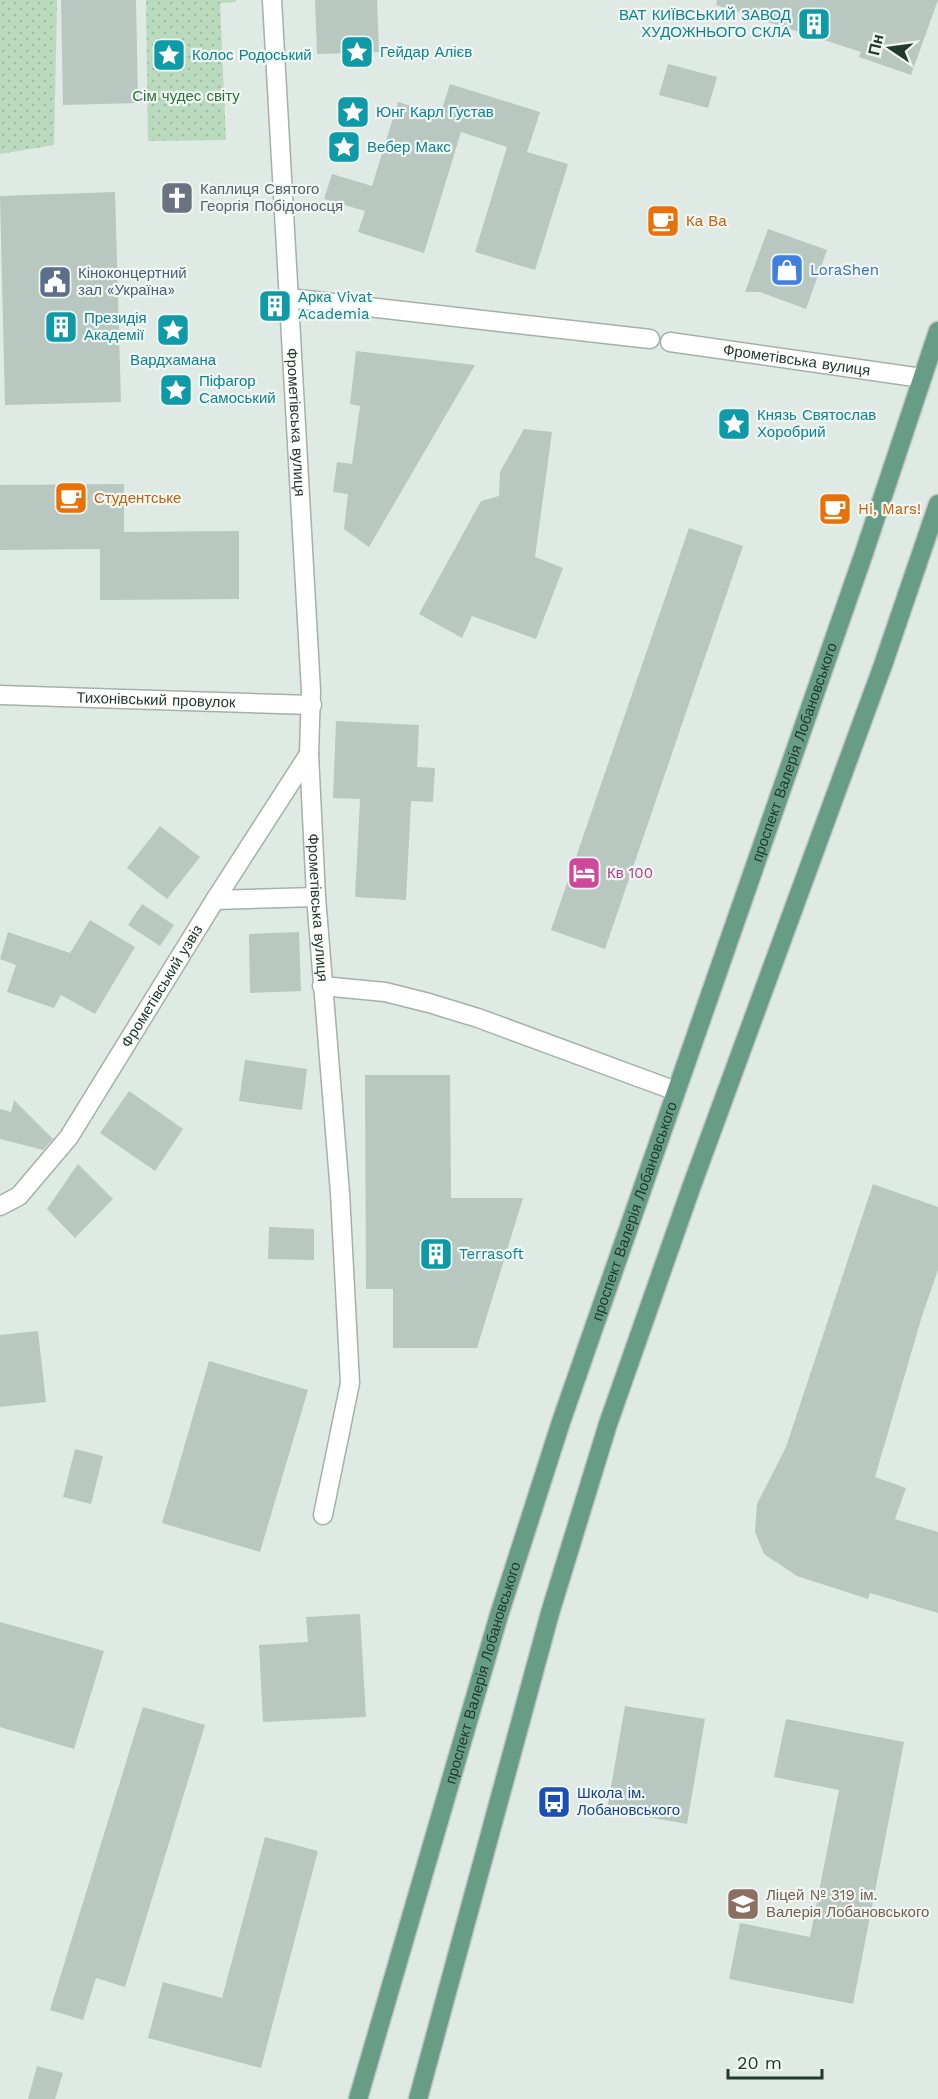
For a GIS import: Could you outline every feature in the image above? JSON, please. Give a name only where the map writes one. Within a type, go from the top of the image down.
[{"type":"main road","name":"проспект Валерія Лобановського","points":[[358,2099],[507,1592],[561,1422],[864,553],[938,331]]},
{"type":"main road","points":[[418,2099],[550,1613],[608,1424],[691,1188],[883,665],[938,504]]},
{"type":"street","name":"Фрометівська вулиця","points":[[272,0],[312,705],[309,754],[316,897],[340,1193],[350,1383],[323,1515]]},
{"type":"street","points":[[289,298],[650,339]]},
{"type":"street","name":"Фрометівська вулиця","points":[[670,342],[922,378]]},
{"type":"street","name":"Тихонівський провулок","points":[[0,695],[312,705]]},
{"type":"street","name":"Фрометівський узвіз","points":[[0,1206],[19,1196],[69,1137],[215,900],[309,754]]},
{"type":"street","points":[[215,900],[316,897]]},
{"type":"street","points":[[322,986],[385,992],[429,1003],[478,1018],[676,1091]]},
{"type":"green space","points":[[0,0],[57,0],[54,145],[0,154]]},
{"type":"green space","name":"Сім чудес світу","points":[[146,0],[236,0],[236,2],[220,3],[226,140],[148,141]]},
{"type":"building","points":[[61,0],[136,0],[138,103],[63,105]]},
{"type":"building","points":[[315,0],[377,0],[379,52],[317,54]]},
{"type":"building","points":[[717,0],[938,0],[911,75],[859,57],[861,52],[716,5]]},
{"type":"building","points":[[668,64],[717,77],[708,108],[659,95]]},
{"type":"building","points":[[450,84],[540,112],[527,152],[568,164],[535,270],[475,252],[507,147],[461,132],[424,253],[358,232],[365,211],[324,199],[332,174],[372,186],[398,102],[440,115]]},
{"type":"building","name":"Президія Академії","points":[[115,192],[121,402],[5,405],[0,196]]},
{"type":"building","name":"LoraShen","points":[[768,229],[827,250],[806,309],[760,292],[745,292]]},
{"type":"building","points":[[356,351],[475,365],[369,547],[344,529],[348,494],[333,492],[337,462],[352,464],[360,406],[350,404]]},
{"type":"building","points":[[524,429],[552,432],[535,557],[563,568],[536,639],[472,616],[462,638],[419,614],[481,501],[499,496],[500,472]]},
{"type":"building","points":[[124,484],[124,532],[239,531],[239,599],[100,600],[100,549],[0,550],[0,485]]},
{"type":"building","points":[[689,528],[743,546],[605,949],[551,930]]},
{"type":"building","points":[[336,721],[419,725],[417,767],[435,768],[433,802],[411,801],[406,900],[355,897],[360,799],[333,798]]},
{"type":"building","points":[[160,826],[200,857],[167,899],[127,868]]},
{"type":"building","points":[[142,904],[174,925],[160,946],[128,925]]},
{"type":"building","points":[[90,920],[135,947],[95,1014],[61,995],[54,1008],[7,992],[16,965],[0,959],[8,932],[70,953]]},
{"type":"building","points":[[299,932],[301,991],[250,993],[249,934]]},
{"type":"building","points":[[245,1060],[307,1069],[302,1110],[239,1101]]},
{"type":"building","name":"Terrasoft","points":[[365,1075],[450,1075],[451,1198],[523,1198],[477,1348],[393,1348],[393,1289],[366,1289]]},
{"type":"building","points":[[129,1091],[183,1129],[155,1171],[100,1133]]},
{"type":"building","points":[[14,1100],[53,1139],[43,1150],[0,1139],[0,1109],[11,1112]]},
{"type":"building","points":[[78,1164],[113,1199],[75,1238],[47,1209]]},
{"type":"building","points":[[873,1184],[938,1207],[938,1270],[922,1316],[875,1477],[906,1488],[895,1519],[938,1532],[938,1613],[870,1593],[868,1599],[797,1576],[764,1554],[755,1532],[757,1504],[786,1447]]},
{"type":"building","points":[[269,1227],[314,1229],[314,1260],[268,1259]]},
{"type":"building","points":[[38,1331],[46,1402],[0,1407],[0,1335]]},
{"type":"building","points":[[209,1361],[308,1390],[260,1552],[162,1523]]},
{"type":"building","points":[[75,1449],[103,1456],[91,1504],[63,1497]]},
{"type":"building","points":[[360,1614],[366,1717],[263,1722],[259,1645],[308,1642],[306,1617]]},
{"type":"building","points":[[0,1622],[104,1651],[74,1749],[0,1727]]},
{"type":"building","points":[[625,1706],[705,1719],[687,1824],[607,1810]]},
{"type":"building","points":[[143,1707],[205,1725],[125,1987],[96,1978],[83,2020],[50,2010]]},
{"type":"building","points":[[786,1719],[904,1742],[853,2004],[729,1979],[740,1923],[810,1937],[839,1790],[774,1777]]},
{"type":"building","points":[[265,1837],[318,1851],[261,2068],[148,2038],[163,1982],[222,1998]]},
{"type":"building","points":[[37,2066],[63,2073],[55,2099],[28,2099]]},
{"type":"place","name":"ВАТ КИЇВСЬКИЙ ЗАВОД ХУДОЖНЬОГО СКЛА","points":[[814,24]]},
{"type":"place","name":"Гейдар Алієв","points":[[357,52]]},
{"type":"place","name":"Колос Родоський","points":[[169,55]]},
{"type":"place","name":"Юнг Карл Густав","points":[[353,112]]},
{"type":"place","name":"Вебер Макс","points":[[344,147]]},
{"type":"place","name":"Каплиця Святого Георгія Побідоносця","points":[[177,198]]},
{"type":"place","name":"Ка Ва","points":[[663,221]]},
{"type":"place","name":"LoraShen","points":[[787,270]]},
{"type":"place","name":"Кіноконцертний зал «Україна»","points":[[55,282]]},
{"type":"place","name":"Арка Vivat Academia","points":[[275,306]]},
{"type":"place","name":"Президія Академії","points":[[61,327]]},
{"type":"place","name":"Вардхамана","points":[[173,330]]},
{"type":"place","name":"Піфагор Самоський","points":[[176,390]]},
{"type":"place","name":"Князь Святослав Хоробрий","points":[[734,424]]},
{"type":"place","name":"Студентське","points":[[71,498]]},
{"type":"place","name":"Hi, Mars!","points":[[835,509]]},
{"type":"place","name":"Кв 100","points":[[584,873]]},
{"type":"place","name":"Terrasoft","points":[[436,1254]]},
{"type":"place","name":"Школа ім. Лобановського","points":[[554,1802]]},
{"type":"place","name":"Ліцей № 319 ім. Валерія Лобановського","points":[[743,1904]]}]
